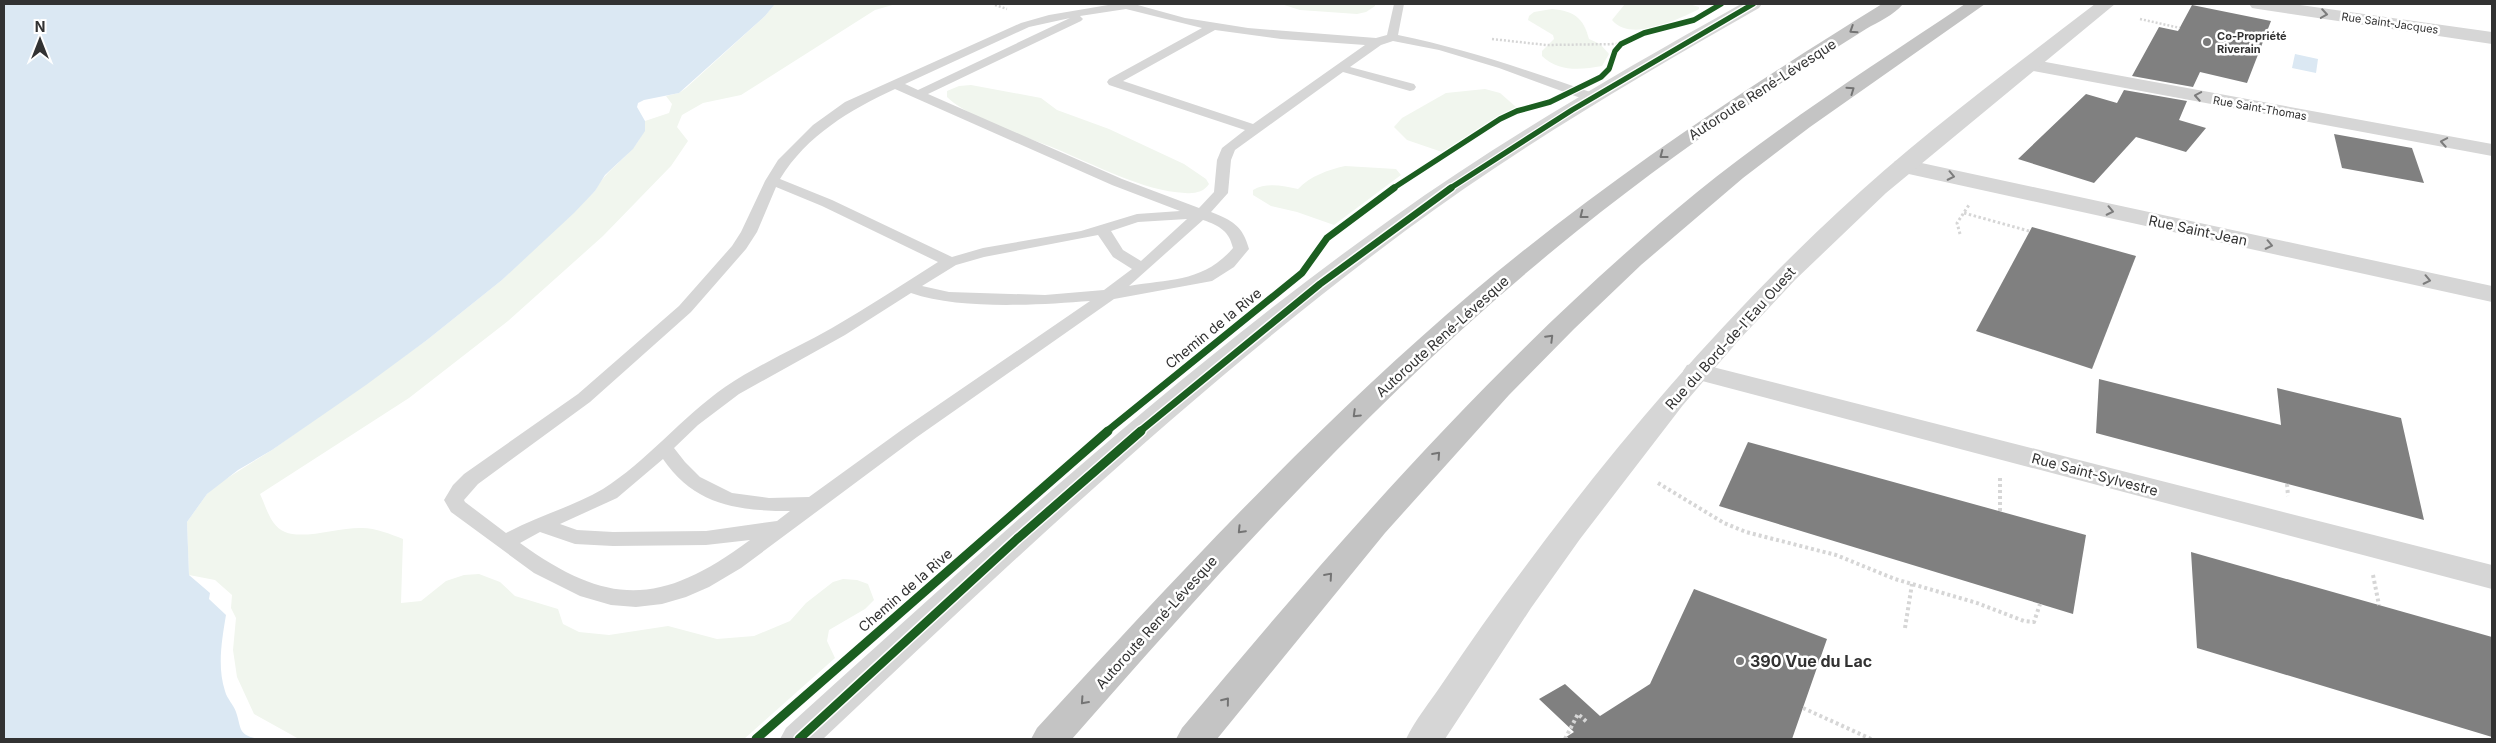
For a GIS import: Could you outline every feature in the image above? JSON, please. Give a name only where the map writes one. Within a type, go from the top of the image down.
[{"type":"highway","name":"Autoroute René-Lévesque","points":[[1050,739],[1150,626],[1272,497],[1381,390],[1501,282],[1549,242],[1683,140],[1894,4]]},
{"type":"highway","points":[[1195,739],[1298,614],[1412,482],[1500,388],[1596,293],[1689,211],[1737,172],[1811,118],[1976,4]]},
{"type":"street","points":[[799,739],[1003,553],[1179,398],[1292,305],[1413,214],[1502,153],[1591,97],[1753,4]]},
{"type":"street","name":"Rue du Bord-de-l'Eau Ouest","points":[[1424,739],[1509,612],[1576,520],[1697,371],[1780,281],[1847,216],[1903,166],[2106,4]]},
{"type":"street","name":"Rue Saint-Jacques","points":[[2258,4],[2492,38]]},
{"type":"street","name":"Rue Saint-Thomas","points":[[2028,65],[2492,150]]},
{"type":"street","name":"Rue Saint-Jean","points":[[1903,166],[2492,294]]},
{"type":"street","name":"Rue Saint-Sylvestre","points":[[1697,371],[2492,577]]},
{"type":"lane","points":[[1399,4],[1384,40],[1237,141],[1225,153],[1221,193],[1202,214],[1143,268],[783,527],[704,581],[680,592],[658,598],[633,599],[603,596],[578,589],[549,572],[506,542],[458,507],[454,500],[460,490],[483,470],[584,398],[685,309],[738,249],[749,232],[783,163],[833,115],[850,105],[1025,25],[1049,18],[1125,5],[1214,26],[1286,35],[1384,40],[1485,50],[1515,60],[1539,80]]},
{"type":"lane","points":[[919,94],[1068,24],[1088,12]]},
{"type":"lane","points":[[1214,26],[1113,82],[1254,129]]},
{"type":"lane","points":[[1441,47],[1465,62],[1493,71],[1539,80],[1591,97]]},
{"type":"lane","points":[[1341,68],[1410,87]]},
{"type":"lane","points":[[896,85],[1100,175],[1220,221],[1238,234],[1242,249],[1228,264],[1206,278],[1192,282],[1107,295],[1045,300],[934,295],[912,288]]},
{"type":"lane","points":[[772,182],[788,186],[827,203],[950,262]]},
{"type":"lane","points":[[506,542],[539,524],[572,512],[610,493],[626,482],[692,421],[733,390],[912,288],[950,262],[983,254],[1058,241],[1137,218],[1202,214]]},
{"type":"lane","points":[[1102,229],[1113,250],[1120,257],[1143,268]]},
{"type":"lane","points":[[664,447],[685,477],[701,487],[729,499],[746,503],[814,504]]},
{"type":"lane","points":[[539,524],[575,536],[622,539],[732,536],[783,527]]},
{"type":"path","points":[[2140,19],[2180,28]]},
{"type":"path","points":[[1491,39],[1546,45],[1621,44]]},
{"type":"path","points":[[1615,51],[1629,39]]},
{"type":"path","points":[[1960,234],[1958,223],[1982,183]]},
{"type":"path","points":[[1964,213],[2029,232]]},
{"type":"path","points":[[2000,450],[2000,512]]},
{"type":"path","points":[[1658,484],[1734,528],[1836,554],[1912,584],[1977,603],[2024,621],[2034,622],[2040,604]]},
{"type":"path","points":[[1905,628],[1912,584]]},
{"type":"path","points":[[1803,708],[1871,739]]},
{"type":"path","points":[[1565,739],[1578,714],[1588,723]]},
{"type":"shaded area","points":[[4,4],[775,4],[765,16],[679,93],[638,103],[637,107],[645,121],[645,131],[633,149],[605,175],[595,191],[574,213],[502,280],[427,340],[366,385],[272,450],[238,470],[207,494],[187,522],[189,575],[210,593],[209,599],[226,615],[221,663],[225,691],[235,709],[243,733],[258,739],[4,739]]},
{"type":"shaded area","points":[[775,4],[896,4],[875,10],[741,95],[703,103],[682,115],[677,127],[688,141],[671,166],[603,236],[508,321],[409,398],[260,494],[272,521],[285,532],[302,535],[367,528],[403,539],[401,603],[421,601],[446,581],[464,575],[479,574],[500,582],[515,596],[558,609],[563,624],[579,632],[609,635],[668,626],[717,639],[754,636],[790,621],[806,603],[833,582],[843,579],[857,580],[868,584],[874,600],[865,609],[829,630],[827,641],[835,658],[744,739],[299,739],[254,714],[237,677],[233,650],[236,618],[231,608],[232,595],[215,580],[189,575],[187,522],[207,494],[218,484],[272,450],[427,340],[502,280],[595,191],[608,173],[632,150],[643,132],[645,121],[669,113],[672,104],[666,96],[679,93],[686,88],[765,16]]},
{"type":"shaded area","points":[[1281,4],[1375,4],[1375,6],[1366,12],[1357,14],[1300,10]]},
{"type":"shaded area","points":[[1625,4],[1689,4],[1699,7],[1699,9],[1655,27],[1631,29],[1620,27],[1612,20]]},
{"type":"shaded area","points":[[1552,9],[1572,14],[1581,21],[1589,39],[1600,44],[1609,54],[1602,66],[1578,69],[1562,67],[1555,65],[1542,56],[1542,51],[1554,39],[1553,35],[1528,20],[1529,16],[1534,12]]},
{"type":"shaded area","points":[[2295,54],[2318,59],[2316,73],[2292,68]]},
{"type":"shaded area","points":[[971,85],[1041,98],[1057,110],[1109,129],[1184,164],[1206,179],[1209,184],[1202,191],[1192,193],[1152,187],[1118,176],[983,120],[969,113],[947,97],[947,91],[959,86]]},
{"type":"shaded area","points":[[1485,89],[1500,93],[1516,107],[1442,152],[1407,140],[1394,127],[1402,118],[1446,93]]},
{"type":"shaded area","points":[[1345,166],[1396,169],[1401,175],[1334,225],[1297,212],[1271,206],[1253,195],[1253,190],[1264,186],[1275,185],[1298,189],[1308,180],[1320,174]]},
{"type":"building","name":"Co-Propriété Riverain","points":[[2192,5],[2271,21],[2247,83],[2200,72],[2193,87],[2132,76],[2159,27],[2178,31]]},
{"type":"building","points":[[2124,90],[2187,101],[2179,120],[2206,128],[2186,152],[2136,137],[2094,183],[2018,159],[2086,94],[2117,103]]},
{"type":"building","points":[[2334,134],[2412,148],[2424,183],[2342,168]]},
{"type":"building","points":[[2032,227],[2136,256],[2092,369],[1976,331]]},
{"type":"building","points":[[2099,379],[2281,425],[2277,388],[2401,418],[2424,520],[2096,433]]},
{"type":"building","points":[[1748,442],[2086,535],[2073,614],[1719,506]]},
{"type":"building","points":[[2191,552],[2492,637],[2492,737],[2197,648]]},
{"type":"building","name":"390 Vue du Lac","points":[[1694,589],[1827,639],[1792,739],[1563,739],[1574,732],[1539,699],[1565,684],[1600,716],[1650,684]]},
{"type":"cycle path","name":"Chemin de la Rive","points":[[756,739],[943,573],[1113,426],[1302,273],[1327,238],[1334,232],[1417,171],[1500,119],[1517,111],[1550,102],[1601,77],[1609,69],[1615,51],[1621,44],[1644,33],[1694,20],[1721,4]]},
{"type":"cycle path","points":[[799,739],[1091,473],[1242,345],[1320,284],[1398,225],[1528,137],[1662,56],[1753,4]]},
{"type":"place","name":"Co-Propriété Riverain","points":[[2207,42]]},
{"type":"place","name":"390 Vue du Lac","points":[[1740,661]]}]
